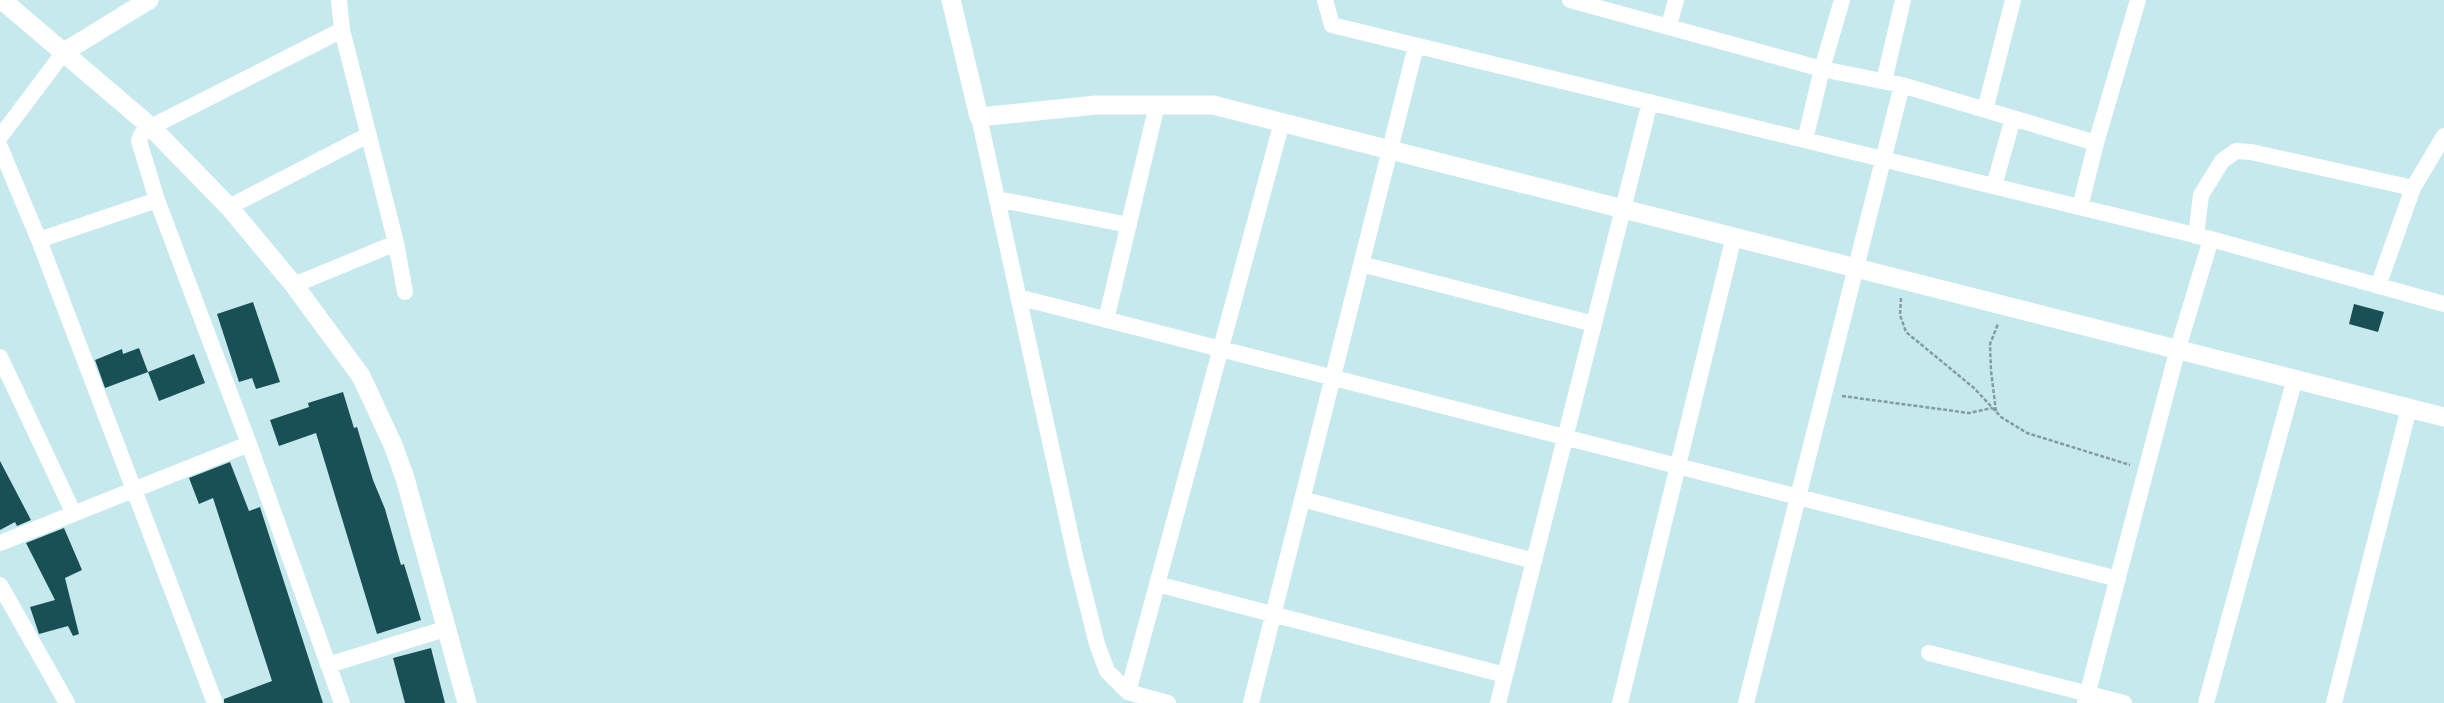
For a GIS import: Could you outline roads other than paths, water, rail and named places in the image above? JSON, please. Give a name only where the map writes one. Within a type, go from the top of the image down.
[{"type":"street","points":[[2,0],[151,127],[229,206],[294,285],[362,376],[405,478],[448,628],[467,703]]},
{"type":"street","points":[[0,137],[64,52],[149,0]]},
{"type":"street","points":[[338,0],[342,30],[396,243],[404,292]]},
{"type":"street","points":[[951,0],[979,117],[1074,552],[1097,644],[1107,672],[1128,692],[1168,703]]},
{"type":"street","points":[[1325,0],[1332,25],[2203,237],[2444,304]]},
{"type":"street","points":[[1570,0],[1593,3],[1822,69],[1902,85],[2096,143]]},
{"type":"street","points":[[1669,26],[1676,0]]},
{"type":"street","points":[[1805,140],[1822,69],[1842,0]]},
{"type":"street","points":[[1884,81],[1903,0]]},
{"type":"street","points":[[1985,110],[2013,0]]},
{"type":"street","points":[[2080,207],[2096,143],[2138,0]]},
{"type":"street","points":[[342,30],[151,127],[141,135],[139,141],[157,200],[342,703]]},
{"type":"street","points":[[1251,703],[1416,46]]},
{"type":"street","points":[[1746,703],[1902,85]]},
{"type":"street","points":[[1498,703],[1650,102]]},
{"type":"street","points":[[979,117],[1096,105],[1213,105],[2005,304],[2444,417]]},
{"type":"street","points":[[1106,320],[1157,105]]},
{"type":"street","points":[[1994,186],[2013,118]]},
{"type":"street","points":[[1128,692],[1282,122]]},
{"type":"street","points":[[229,206],[368,135]]},
{"type":"street","points":[[2378,286],[2413,188],[2442,144]]},
{"type":"street","points":[[0,147],[39,240],[135,489],[215,703]]},
{"type":"street","points":[[2086,698],[2178,348],[2203,237],[2200,195],[2222,161],[2236,152],[2251,152],[2413,188]]},
{"type":"street","points":[[996,199],[1129,225]]},
{"type":"street","points":[[39,240],[157,200]]},
{"type":"street","points":[[1620,703],[1734,236]]},
{"type":"street","points":[[294,285],[396,243]]},
{"type":"street","points":[[1361,264],[1594,324]]},
{"type":"street","points":[[1018,297],[2118,578]]},
{"type":"street","points":[[0,357],[74,514]]},
{"type":"street","points":[[2206,703],[2295,378]]},
{"type":"street","points":[[2334,703],[2409,408]]},
{"type":"street","points":[[0,543],[248,444]]},
{"type":"street","points":[[1302,499],[1534,561]]},
{"type":"street","points":[[1157,584],[1273,616],[1505,675]]},
{"type":"street","points":[[0,586],[67,703]]},
{"type":"street","points":[[328,665],[448,628]]},
{"type":"street","points":[[1929,653],[2086,698],[2124,703]]}]
